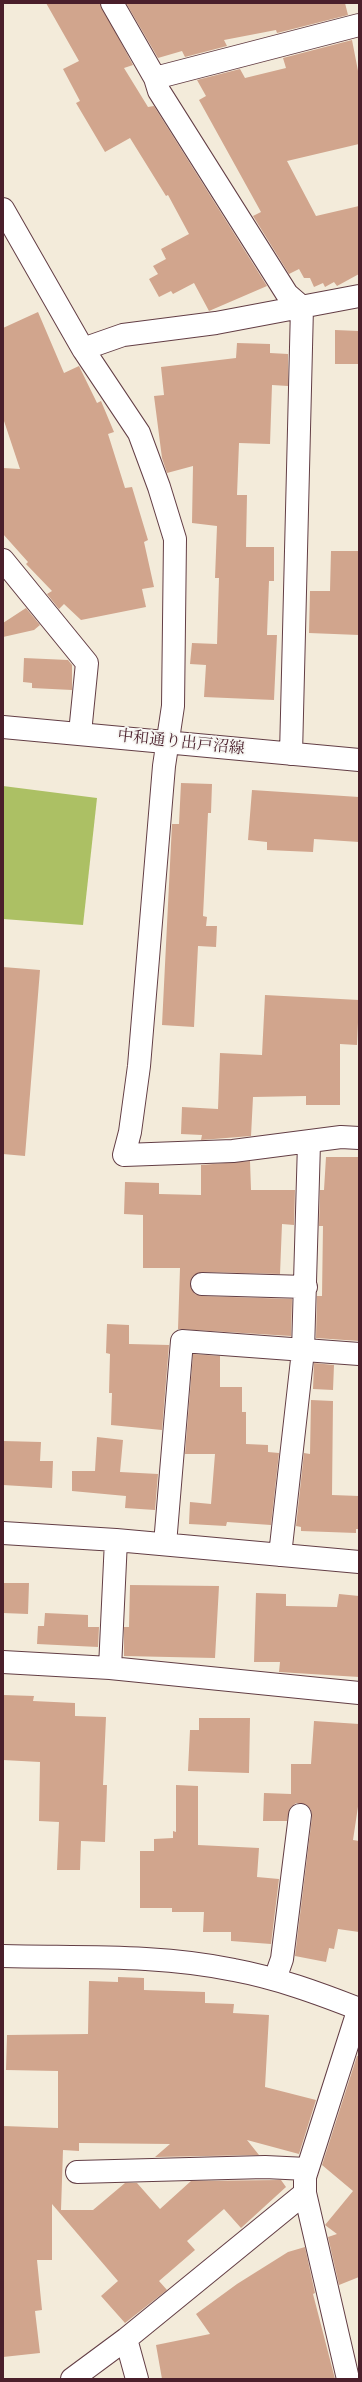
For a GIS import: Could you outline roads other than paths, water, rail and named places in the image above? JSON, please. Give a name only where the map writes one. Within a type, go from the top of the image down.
[{"type":"street","points":[[112,3],[155,78],[159,91],[286,294],[302,307]]},
{"type":"street","points":[[155,78],[359,24]]},
{"type":"street","points":[[3,209],[82,349],[139,433],[159,486],[175,539],[173,706],[166,743],[139,1066],[130,1132],[124,1154],[233,1151],[341,1138],[359,1138]]},
{"type":"street","points":[[82,349],[122,335],[216,323],[359,296]]},
{"type":"street","points":[[291,754],[302,307]]},
{"type":"street","points":[[3,560],[87,663],[80,733]]},
{"type":"street","name":"中和通り出戸沼線","points":[[3,727],[359,760]]},
{"type":"street","points":[[280,1555],[303,1351],[309,1143]]},
{"type":"street","points":[[202,1284],[306,1287]]},
{"type":"street","points":[[164,1544],[182,1341],[359,1354]]},
{"type":"street","points":[[3,1533],[116,1540],[359,1562]]},
{"type":"street","points":[[110,1668],[116,1540]]},
{"type":"street","points":[[3,1662],[110,1668],[359,1693]]},
{"type":"street","points":[[275,1979],[282,1959],[300,1815]]},
{"type":"street","points":[[3,1956],[170,1961],[232,1969],[275,1979],[359,2008],[307,2169],[305,2193],[348,2379]]},
{"type":"street","points":[[77,2172],[265,2167],[307,2169]]},
{"type":"street","points":[[72,2379],[126,2338],[305,2193]]},
{"type":"street","points":[[126,2338],[138,2379]]}]
